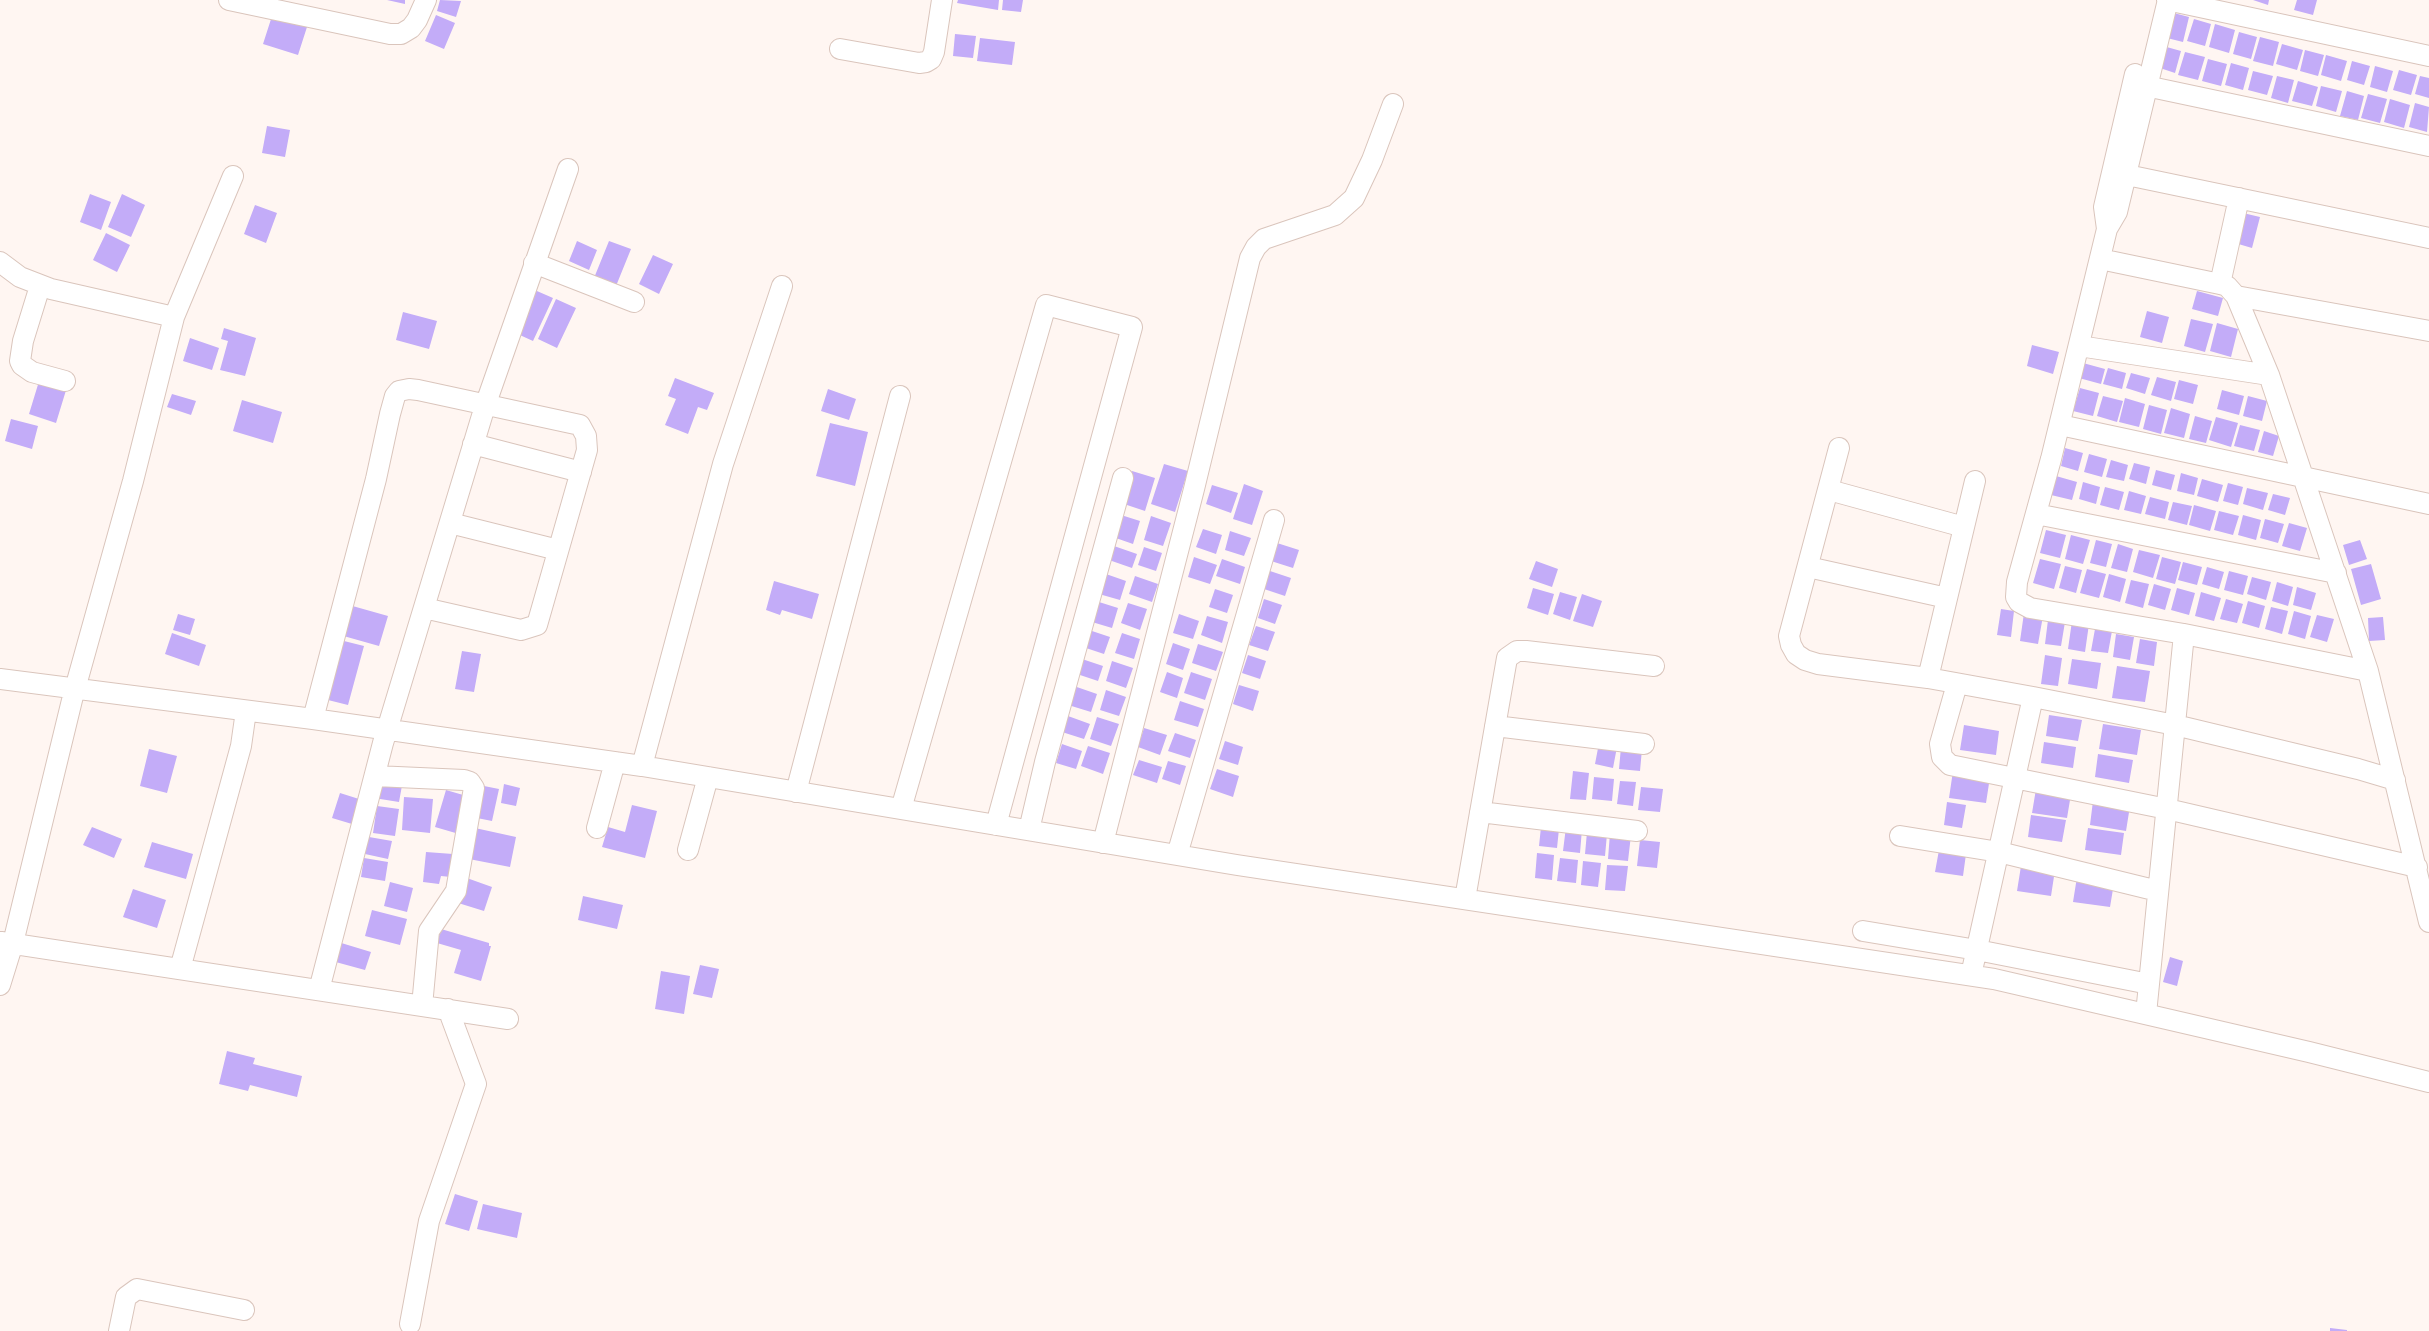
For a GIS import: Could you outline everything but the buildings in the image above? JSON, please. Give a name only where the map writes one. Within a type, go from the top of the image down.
[{"type":"street","points":[[229,0],[390,34],[401,34],[411,28],[417,20],[426,0]]},
{"type":"street","points":[[840,49],[919,63],[926,62],[931,59],[934,52],[942,0]]},
{"type":"street","points":[[2107,229],[2104,207],[2120,132],[2154,0]]},
{"type":"street","points":[[2368,671],[2184,634],[2030,608],[2019,602],[2016,597],[2017,582],[2060,424],[2107,229],[2117,212],[2167,0],[2429,56]]},
{"type":"street","points":[[2146,86],[2429,146]]},
{"type":"street","points":[[1103,843],[1194,489],[1250,258],[1256,247],[1264,239],[1335,215],[1354,198],[1372,160],[1393,104]]},
{"type":"street","points":[[319,990],[376,770],[485,406],[568,169]]},
{"type":"street","points":[[2126,175],[2429,238]]},
{"type":"street","points":[[0,986],[7,942],[133,481],[174,317],[233,176]]},
{"type":"street","points":[[2239,198],[2228,290],[2269,375],[2368,671],[2429,922]]},
{"type":"street","points":[[2100,260],[2228,290],[2429,331]]},
{"type":"street","points":[[0,262],[20,277],[40,286],[69,295],[174,317]]},
{"type":"street","points":[[534,263],[634,302]]},
{"type":"street","points":[[40,286],[23,341],[20,361],[22,365],[32,372],[65,381]]},
{"type":"street","points":[[642,766],[723,464],[782,286]]},
{"type":"street","points":[[901,809],[1046,305],[1132,327],[996,825]]},
{"type":"street","points":[[2079,346],[2269,375]]},
{"type":"street","points":[[313,719],[376,479],[395,396],[399,391],[409,389],[580,424],[586,436],[588,450],[536,625],[522,630],[424,608]]},
{"type":"street","points":[[796,792],[900,396]]},
{"type":"street","points":[[2060,424],[2429,504]]},
{"type":"street","points":[[474,444],[581,472]]},
{"type":"street","points":[[1839,448],[1789,636],[1796,654],[1805,660],[1818,664],[1928,678],[2175,725],[2358,769],[2395,780]]},
{"type":"street","points":[[1029,830],[1045,762],[1123,478]]},
{"type":"street","points":[[1928,678],[1975,481]]},
{"type":"street","points":[[1829,490],[1964,527]]},
{"type":"street","points":[[2036,514],[2336,573]]},
{"type":"street","points":[[1178,855],[1274,520]]},
{"type":"street","points":[[450,523],[558,550]]},
{"type":"street","points":[[1808,567],[1947,598]]},
{"type":"street","points":[[2146,1014],[2184,634]]},
{"type":"street","points":[[1465,899],[1504,666],[1511,654],[1526,651],[1654,666]]},
{"type":"street","points":[[0,678],[74,692],[246,715],[313,719],[386,736],[613,770],[642,766],[706,784],[796,792],[1178,855],[1971,975],[2146,1014],[2429,1082]]},
{"type":"street","points":[[1957,684],[1940,744],[1942,757],[1950,765],[2167,809],[2417,867]]},
{"type":"street","points":[[1971,975],[2033,697]]},
{"type":"street","points":[[180,969],[240,746],[246,715]]},
{"type":"street","points":[[1495,726],[1644,744]]},
{"type":"street","points":[[376,770],[464,780],[470,782],[474,788],[456,891],[429,931],[422,1006]]},
{"type":"street","points":[[599,822],[613,770]]},
{"type":"street","points":[[688,850],[706,784]]},
{"type":"street","points":[[1480,812],[1637,831]]},
{"type":"street","points":[[1900,836],[1999,852],[2158,891]]},
{"type":"street","points":[[1863,932],[1977,950],[2149,984]]},
{"type":"street","points":[[7,942],[508,1018]]},
{"type":"street","points":[[410,1324],[429,1221],[476,1084],[448,1009]]},
{"type":"street","points":[[119,1331],[126,1297],[137,1289],[244,1310]]}]
